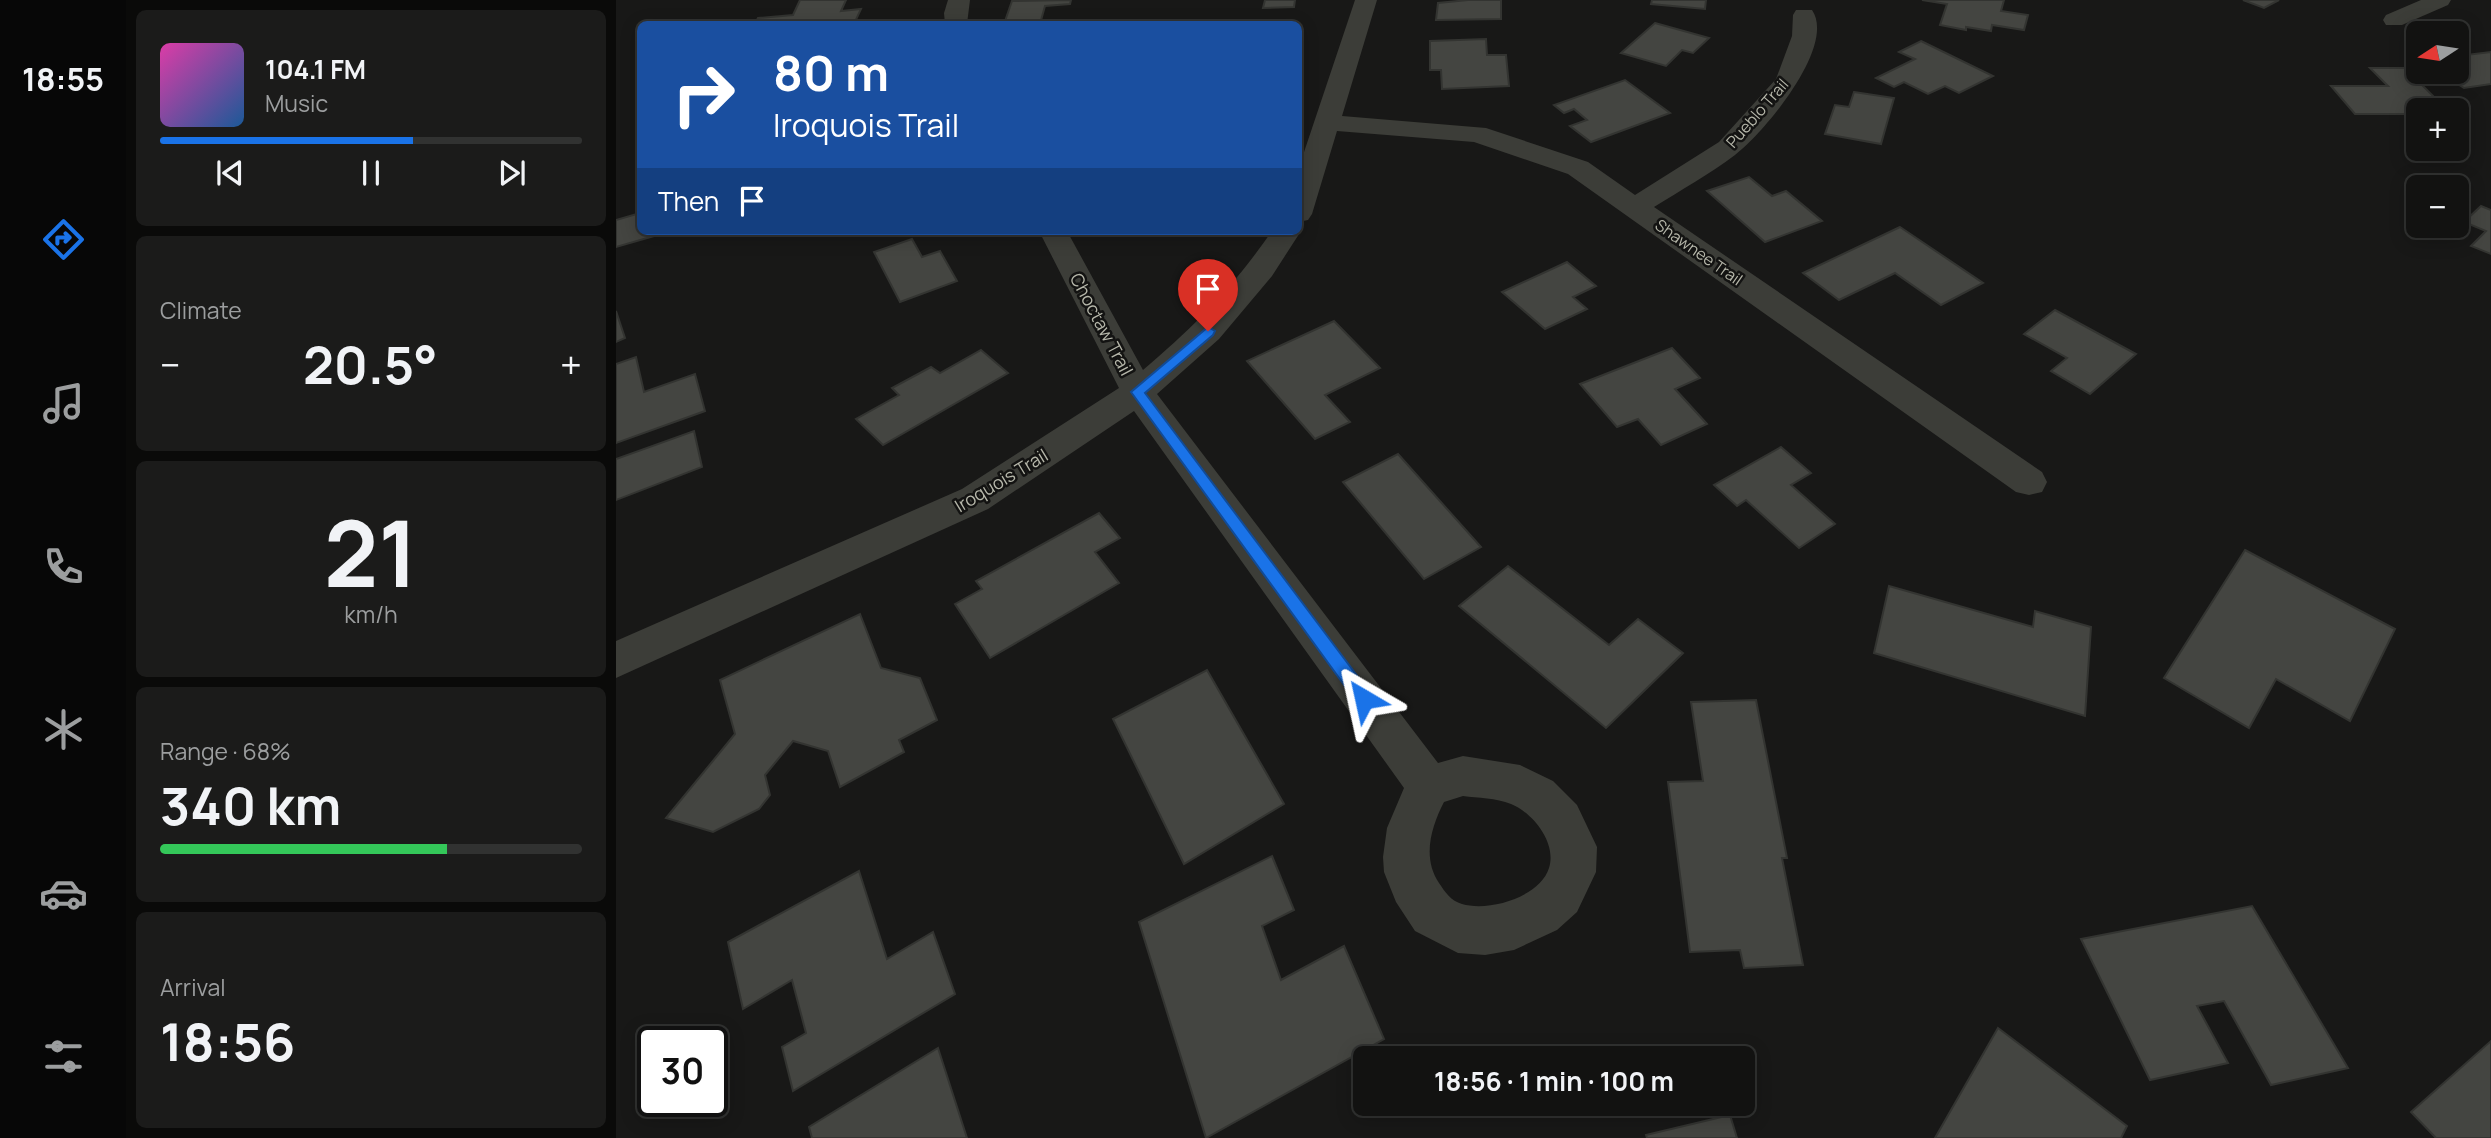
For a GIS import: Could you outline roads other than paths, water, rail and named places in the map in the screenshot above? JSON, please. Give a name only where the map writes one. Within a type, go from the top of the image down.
[{"type":"street","points":[[956,21],[959,0]]},
{"type":"street","points":[[1302,202],[1366,0]]},
{"type":"street","points":[[2394,19],[2440,0]]},
{"type":"street","name":"Pueblo Trail","points":[[1635,207],[1728,148],[1788,81],[1804,36],[1804,15]]},
{"type":"street","name":"Shawnee Trail","points":[[1329,123],[1477,134],[1578,168],[2029,482]]},
{"type":"street","name":"Choctaw Trail","points":[[1055,235],[1138,392],[1429,786]]},
{"type":"street","name":"Iroquois Trail","points":[[616,660],[975,499],[1138,392],[1208,331],[1261,269],[1284,235]]}]
